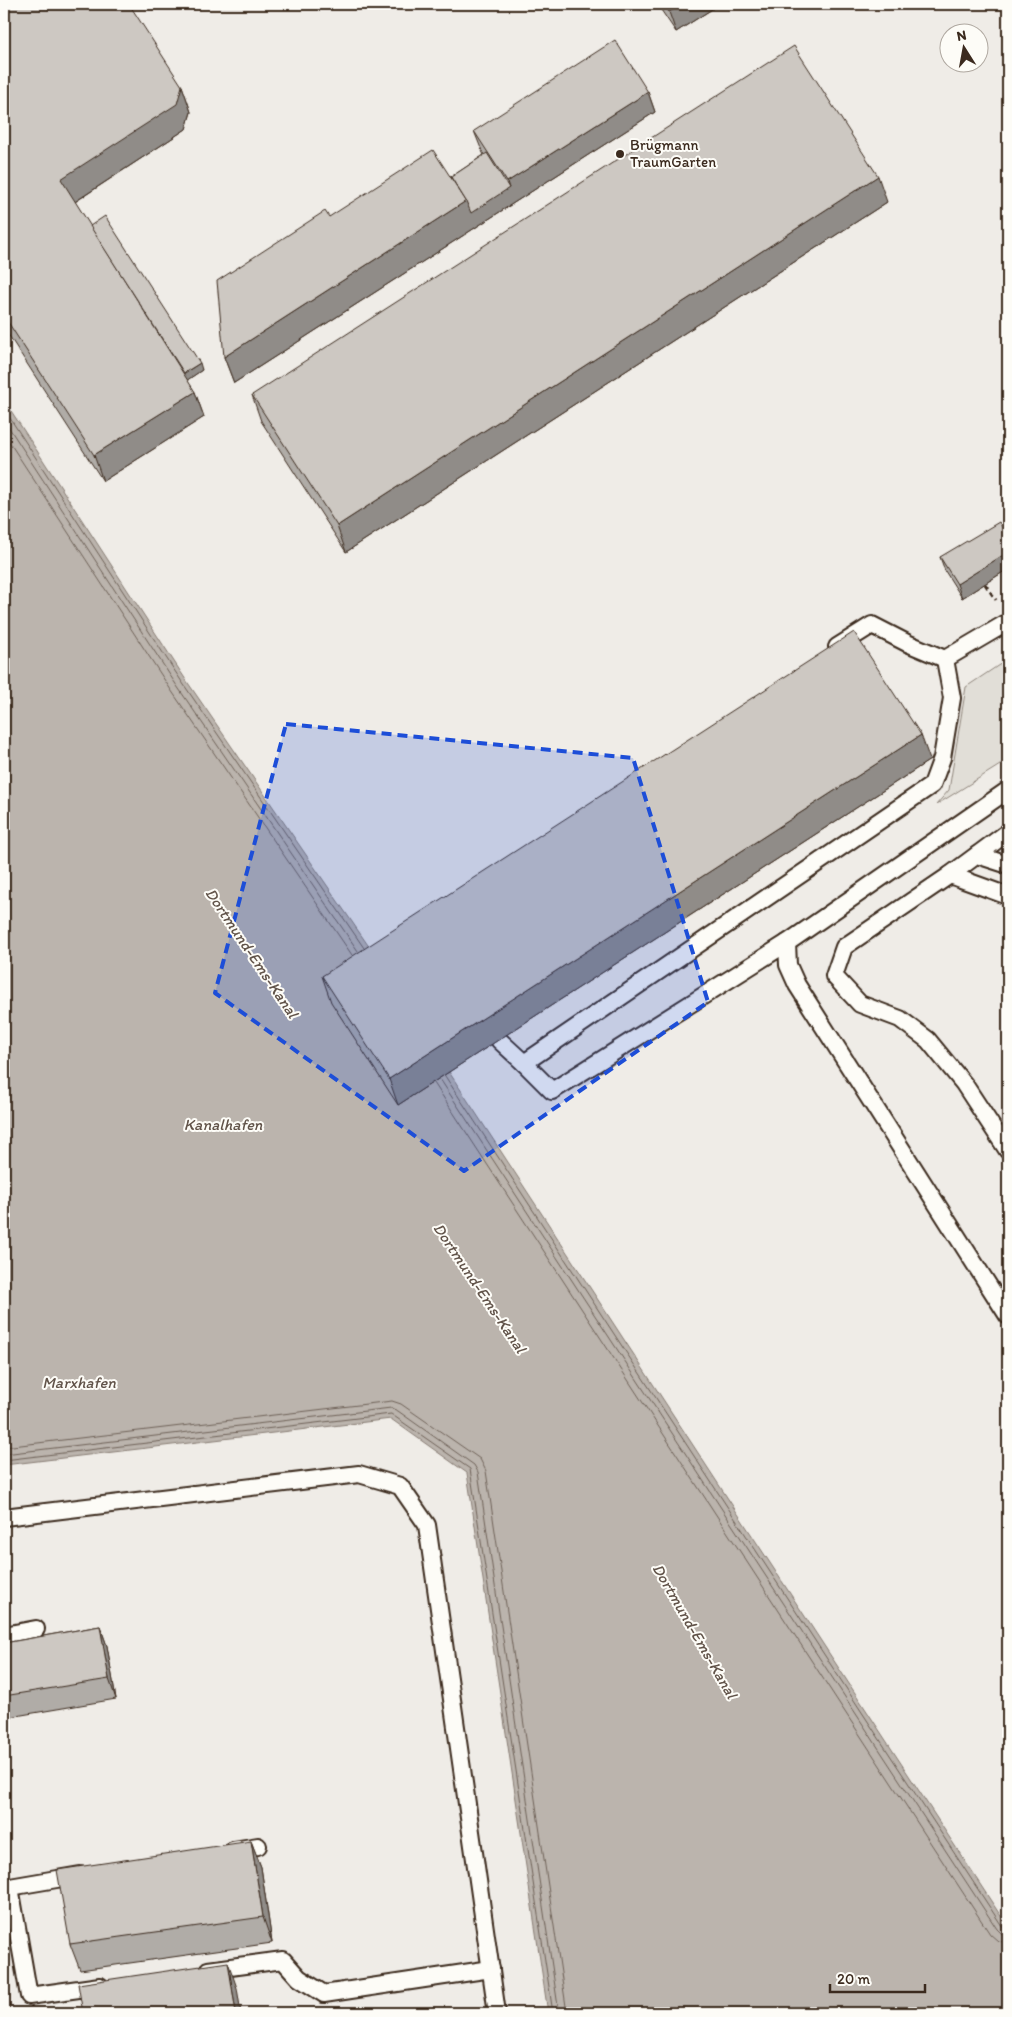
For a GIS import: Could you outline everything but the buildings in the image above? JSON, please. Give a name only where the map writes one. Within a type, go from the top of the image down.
[{"type":"lane","points":[[945,658],[1008,622]]},
{"type":"lane","points":[[822,657],[872,625],[907,643],[945,658]]},
{"type":"lane","points":[[524,1063],[932,786],[942,758],[952,698],[945,658]]},
{"type":"lane","points":[[499,1040],[552,1090],[788,943],[1008,790]]},
{"type":"lane","points":[[1008,832],[950,876],[844,947],[834,976],[860,1004],[900,1019],[928,1040],[964,1084],[1008,1151]]},
{"type":"lane","points":[[977,855],[1008,865]]},
{"type":"lane","points":[[950,876],[1008,896]]},
{"type":"lane","points":[[788,943],[788,965],[797,985],[832,1043],[1008,1316]]},
{"type":"lane","points":[[4,1517],[359,1474],[400,1486],[427,1525],[497,2013]]},
{"type":"lane","points":[[4,1635],[36,1629]]},
{"type":"lane","points":[[220,1852],[258,1846]]},
{"type":"lane","points":[[96,1873],[7,1887],[29,1996],[117,1984]]},
{"type":"lane","points":[[195,1972],[283,1960],[299,1978],[324,1994],[490,1969]]},
{"type":"path","points":[[985,584],[996,600]]},
{"type":"highlighted area","points":[[286,724],[633,758],[708,1002],[464,1171],[215,993]]},
{"type":"shaded area","points":[[4,4],[1008,4],[1008,2013],[4,2013]]},
{"type":"shaded area","points":[[1008,659],[1008,760],[936,805],[949,790],[966,687]]},
{"type":"water","name":"Kanalhafen","points":[[4,400],[186,680],[383,967],[451,1075],[1008,1927],[1008,2013],[548,2013],[467,1473],[391,1419],[4,1465]]},
{"type":"place","name":"Brügmann TraumGarten","points":[[620,154]]},
{"type":"water label","name":"Dortmund-Ems-Kanal","points":[[252,953]]},
{"type":"water label","name":"Dortmund-Ems-Kanal","points":[[480,1288]]},
{"type":"water label","name":"Marxhafen","points":[[79,1382]]},
{"type":"water label","name":"Dortmund-Ems-Kanal","points":[[695,1631]]}]
